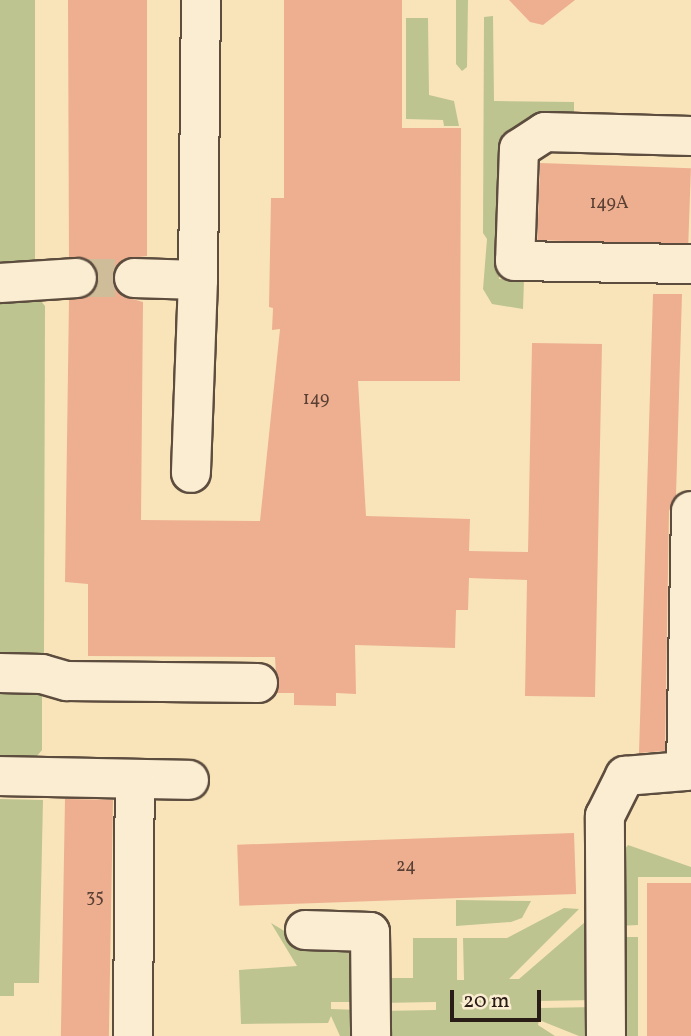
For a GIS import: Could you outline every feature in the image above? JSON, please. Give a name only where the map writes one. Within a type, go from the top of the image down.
[{"type":"lane","points":[[191,473],[198,280],[201,0]]},
{"type":"lane","points":[[691,136],[545,132],[519,149],[515,261],[691,264]]},
{"type":"lane","points":[[0,283],[77,278]]},
{"type":"lane","points":[[134,278],[198,280]]},
{"type":"lane","points":[[606,1036],[605,816],[625,776],[686,771],[691,511]]},
{"type":"lane","points":[[0,673],[42,674],[66,681],[258,683]]},
{"type":"lane","points":[[0,776],[189,780]]},
{"type":"lane","points":[[133,1036],[135,780]]},
{"type":"lane","points":[[305,930],[370,932],[370,1036]]},
{"type":"green space","points":[[0,0],[35,0],[35,271],[0,271]]},
{"type":"green space","points":[[456,0],[468,0],[467,67],[462,71],[456,64]]},
{"type":"green space","points":[[493,16],[494,101],[574,102],[574,118],[533,117],[502,134],[499,279],[524,280],[523,309],[492,304],[483,289],[487,239],[483,233],[484,17]]},
{"type":"green space","points":[[406,18],[428,18],[429,95],[454,101],[459,126],[444,126],[443,120],[406,119]]},
{"type":"green space","points":[[0,301],[41,301],[45,306],[44,655],[0,656]]},
{"type":"green space","points":[[0,686],[42,686],[42,750],[37,756],[0,756]]},
{"type":"green space","points":[[0,799],[43,800],[39,983],[14,983],[14,996],[0,996]]},
{"type":"green space","points":[[628,845],[691,867],[691,877],[638,877],[638,925],[617,926],[624,850]]},
{"type":"green space","points":[[456,900],[531,901],[522,918],[511,922],[456,926]]},
{"type":"green space","points":[[564,908],[579,909],[509,979],[519,979],[599,910],[596,1000],[538,1001],[539,1008],[597,1007],[596,1036],[579,1036],[539,1020],[538,1025],[555,1036],[379,1036],[380,1011],[436,1010],[436,1002],[379,1003],[380,978],[413,978],[413,938],[457,938],[457,980],[464,980],[463,938],[507,938]]},
{"type":"green space","points":[[271,923],[308,945],[348,949],[354,955],[359,1002],[331,1002],[331,1009],[359,1010],[360,1036],[340,1036],[331,1016],[328,1023],[241,1024],[239,970],[297,966]]},
{"type":"green space","points":[[618,937],[638,937],[638,1036],[618,1036]]},
{"type":"building","points":[[68,0],[147,0],[147,256],[123,259],[112,278],[122,296],[143,302],[141,520],[260,521],[280,329],[272,330],[273,308],[269,307],[271,198],[284,198],[284,0],[402,0],[402,128],[461,128],[460,381],[358,381],[366,516],[470,519],[469,551],[528,552],[532,343],[602,344],[595,697],[525,696],[527,580],[469,578],[468,610],[456,610],[455,648],[355,645],[356,694],[336,693],[336,706],[294,705],[294,693],[277,693],[275,657],[88,656],[88,584],[65,582],[69,300],[90,296],[99,277],[87,259],[69,257]]},
{"type":"building","points":[[509,0],[575,0],[543,25],[530,22]]},
{"type":"building","points":[[540,163],[691,168],[688,245],[537,240]]},
{"type":"building","points":[[653,294],[682,294],[676,496],[669,511],[665,751],[639,753]]},
{"type":"building","points":[[65,799],[113,800],[109,1036],[61,1036]]},
{"type":"building","points":[[574,833],[576,894],[239,906],[237,845]]},
{"type":"building","points":[[647,883],[691,883],[691,1036],[647,1036]]},
{"type":"tunnel","points":[[77,278],[134,278]]}]
